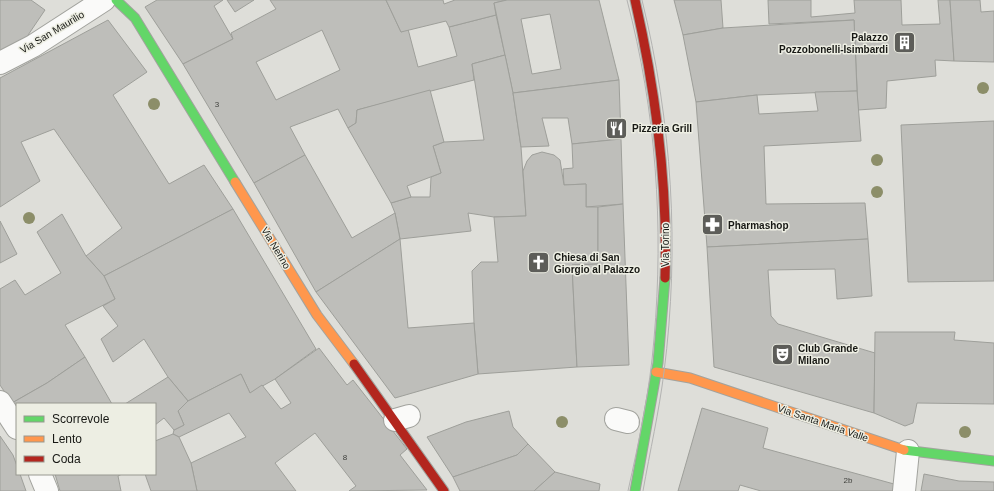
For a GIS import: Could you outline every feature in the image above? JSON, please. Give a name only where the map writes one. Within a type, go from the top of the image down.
[{"type":"street","name":"Via San Maurilio","points":[[0,63],[33,46],[104,0]]},
{"type":"street","name":"Via Nerino","points":[[116,0],[135,18],[317,315],[402,418],[439,489]]},
{"type":"street","name":"Via Torino","points":[[635,0],[654,87],[665,204],[665,268],[660,346],[635,491]]},
{"type":"street","name":"Via Santa Maria Valle","points":[[656,372],[690,378],[908,451],[994,461]]},
{"type":"street","points":[[0,402],[16,426]]},
{"type":"street","points":[[904,491],[908,451]]},
{"type":"street","points":[[40,475],[46,491]]},
{"type":"building","points":[[0,0],[31,0],[45,10],[22,44],[0,55]]},
{"type":"building","points":[[157,0],[223,0],[214,6],[233,39],[183,64],[145,7]]},
{"type":"building","points":[[227,0],[254,0],[235,12]]},
{"type":"building","points":[[270,0],[386,0],[401,32],[408,29],[418,67],[457,56],[449,27],[496,15],[505,55],[472,64],[474,80],[357,110],[356,123],[348,128],[338,109],[290,127],[305,155],[254,183],[183,64],[233,39],[231,33],[276,9]],"holes":[[[322,30],[340,70],[276,100],[256,62]]]},
{"type":"building","points":[[386,0],[443,0],[444,4],[455,0],[507,0],[494,3],[496,15],[449,27],[446,21],[401,32]]},
{"type":"building","points":[[507,0],[599,0],[619,80],[513,93],[494,3]],"holes":[[[550,14],[561,69],[532,74],[521,19]]]},
{"type":"building","points":[[674,0],[721,0],[723,28],[683,35]]},
{"type":"building","name":"Palazzo Pozzobonelli-Isimbardi","points":[[768,0],[811,0],[811,17],[855,13],[854,0],[901,0],[902,25],[940,24],[938,0],[950,0],[954,61],[935,60],[936,76],[887,81],[886,108],[858,110],[854,20],[769,24]]},
{"type":"building","points":[[950,0],[980,0],[981,12],[994,11],[994,62],[954,61]]},
{"type":"building","points":[[108,20],[147,72],[113,95],[169,184],[204,165],[233,209],[104,276],[86,256],[122,228],[54,129],[21,142],[40,181],[0,207],[0,78]]},
{"type":"building","points":[[854,20],[857,91],[757,95],[696,102],[683,35],[723,28]]},
{"type":"building","points":[[505,55],[513,93],[521,147],[526,216],[494,217],[468,213],[471,231],[400,239],[395,213],[391,203],[411,197],[430,197],[431,177],[441,173],[433,146],[444,142],[484,140],[472,64]]},
{"type":"building","points":[[619,80],[621,139],[572,144],[568,118],[542,118],[549,146],[521,147],[513,93]]},
{"type":"building","points":[[430,90],[444,142],[433,146],[441,173],[407,186],[411,197],[391,203],[348,128],[356,123],[357,110]]},
{"type":"building","points":[[857,91],[861,141],[764,146],[766,204],[865,203],[868,239],[707,247],[696,102],[757,95],[759,114],[818,111],[815,92]]},
{"type":"building","points":[[994,121],[994,281],[908,282],[901,125]]},
{"type":"building","points":[[621,139],[623,204],[586,207],[586,184],[564,185],[563,169],[573,168],[572,144]]},
{"type":"building","name":"Chiesa di San Giorgio al Palazzo","points":[[542,152],[554,155],[560,160],[564,185],[586,184],[586,207],[598,207],[598,264],[572,265],[577,367],[478,374],[472,271],[481,262],[498,262],[494,217],[526,216],[523,171],[527,161],[532,155]]},
{"type":"building","points":[[305,155],[352,238],[395,213],[400,239],[316,292],[254,183]]},
{"type":"building","points":[[623,204],[629,365],[577,367],[572,265],[598,264],[598,207]]},
{"type":"building","points":[[233,209],[316,349],[275,379],[250,393],[241,374],[188,401],[168,377],[144,339],[113,362],[101,339],[118,326],[103,306],[115,299],[104,276]]},
{"type":"building","points":[[62,214],[86,256],[104,276],[115,299],[65,325],[85,357],[47,383],[12,403],[0,385],[0,289],[15,280],[25,295],[61,273],[37,232]]},
{"type":"building","points":[[0,221],[17,254],[0,263]]},
{"type":"building","points":[[400,239],[408,328],[474,323],[478,374],[395,398],[316,292]]},
{"type":"building","points":[[868,239],[872,296],[837,299],[835,269],[768,270],[771,316],[778,324],[875,353],[874,413],[714,367],[707,247]]},
{"type":"building","points":[[875,332],[955,332],[954,340],[994,343],[994,404],[917,403],[913,423],[905,426],[874,413]]},
{"type":"building","points":[[319,348],[347,385],[353,380],[407,449],[400,455],[427,490],[349,491],[356,486],[315,433],[275,463],[296,491],[197,491],[191,463],[246,437],[229,413],[179,437],[173,434],[174,430],[184,425],[178,411],[188,401],[241,374],[250,393],[262,385],[281,409],[291,403],[275,379]]},
{"type":"building","points":[[85,357],[111,403],[16,403],[16,409],[12,403],[47,383]]},
{"type":"building","points":[[168,377],[188,401],[178,411],[184,425],[174,430],[164,418],[156,424],[156,403],[127,403]]},
{"type":"building","points":[[702,408],[768,428],[763,448],[894,484],[893,491],[761,491],[740,485],[738,491],[678,491]]},
{"type":"building","points":[[509,411],[513,427],[528,444],[517,455],[453,477],[427,437],[466,422]]},
{"type":"building","points":[[173,434],[179,437],[191,463],[197,491],[151,491],[145,475],[156,475],[156,441]]},
{"type":"building","points":[[0,436],[13,455],[16,463],[16,475],[20,475],[26,491],[0,491]]},
{"type":"building","points":[[528,444],[555,472],[534,491],[460,491],[453,477],[517,455]]},
{"type":"building","points":[[555,472],[600,484],[599,491],[534,491]]},
{"type":"building","points":[[924,474],[959,481],[994,482],[994,491],[921,491]]},
{"type":"building","points":[[55,475],[120,475],[118,476],[121,491],[60,491]]},
{"type":"tram line","points":[[627,0],[637,42],[651,126],[655,168],[658,254],[657,296],[650,377],[628,491]]},
{"type":"tram line","points":[[642,0],[652,46],[666,138],[672,232],[672,278],[664,372],[643,491]]},
{"type":"traffic: fast","points":[[116,0],[135,18],[235,182]]},
{"type":"traffic: fast","points":[[635,491],[658,363],[665,278]]},
{"type":"traffic: fast","points":[[904,450],[994,461]]},
{"type":"traffic: slow","points":[[235,182],[317,315],[354,364]]},
{"type":"traffic: slow","points":[[656,372],[690,378],[904,450]]},
{"type":"traffic: jam","points":[[635,0],[649,69],[659,138],[665,208],[665,278]]},
{"type":"traffic: jam","points":[[354,364],[444,491]]},
{"type":"place","name":"Palazzo Pozzobonelli-Isimbardi","points":[[904,43]]},
{"type":"place","name":"Pizzeria Grill","points":[[616,128]]},
{"type":"place","name":"Pharmashop","points":[[713,225]]},
{"type":"place","name":"Chiesa di San Giorgio al Palazzo","points":[[539,263]]},
{"type":"place","name":"Club Grande Milano","points":[[782,354]]}]
